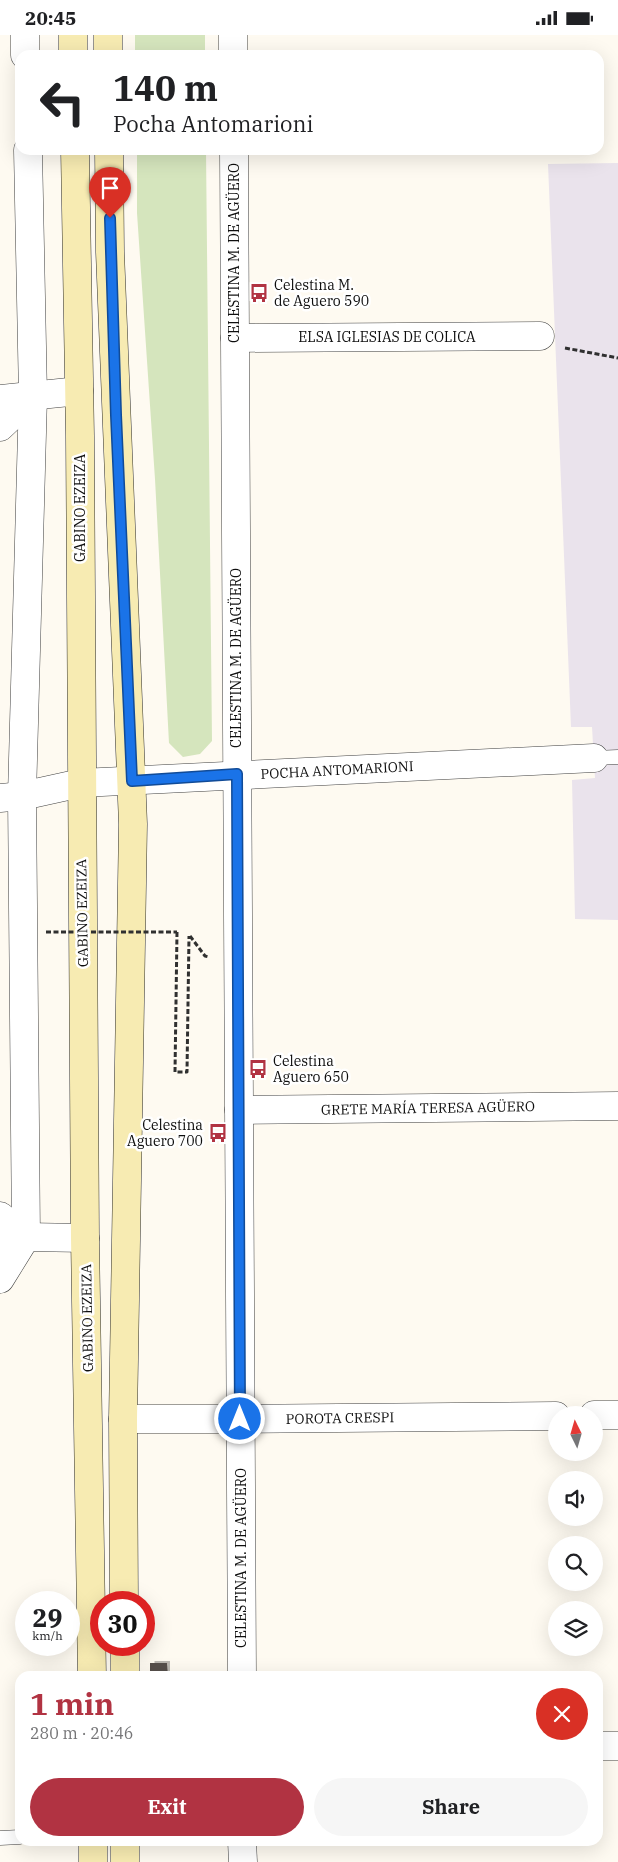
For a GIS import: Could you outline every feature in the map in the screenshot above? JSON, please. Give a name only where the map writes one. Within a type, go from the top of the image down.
[{"type":"main road","points":[[73,35],[74,50]]},
{"type":"main road","points":[[108,35],[108,50]]},
{"type":"main road","name":"GABINO EZEIZA","points":[[75,155],[79,391],[85,1238],[92,1671]]},
{"type":"main road","points":[[109,155],[110,261],[133,824],[123,1419],[124,1591]]},
{"type":"main road","points":[[124,1656],[125,1671]]},
{"type":"main road","points":[[93,1846],[93,1862]]},
{"type":"main road","points":[[125,1846],[125,1862]]},
{"type":"street","points":[[25,35],[25,50]]},
{"type":"street","points":[[233,35],[233,50]]},
{"type":"street","points":[[0,1279],[13,1239],[11,797],[34,396],[28,155]]},
{"type":"street","name":"CELESTINA M. DE AGÜERO","points":[[234,155],[242,1671]]},
{"type":"street","name":"ELSA IGLESIAS DE COLICA","points":[[235,338],[540,336]]},
{"type":"street","points":[[0,399],[79,391]]},
{"type":"street","points":[[0,427],[34,396]]},
{"type":"street","name":"POCHA ANTOMARIONI","points":[[11,797],[81,783],[606,757]]},
{"type":"street","name":"GRETE MARÍA TERESA AGÜERO","points":[[239,1110],[618,1106]]},
{"type":"street","points":[[0,1216],[13,1239]]},
{"type":"street","points":[[13,1239],[85,1238]]},
{"type":"street","points":[[603,1415],[618,1415]]},
{"type":"street","name":"POROTA CRESPI","points":[[123,1419],[548,1416]]},
{"type":"street","points":[[603,1746],[618,1746]]},
{"type":"street","points":[[242,1846],[242,1862]]},
{"type":"lane","points":[[0,1838],[15,1837]]},
{"type":"path","points":[[540,336],[568,350],[618,358]]},
{"type":"path","points":[[46,932],[177,932],[174,1072],[187,1072],[189,936]]},
{"type":"shaded area","points":[[618,163],[618,920],[575,919],[572,780],[595,778],[592,727],[571,727],[548,164]]},
{"type":"green space","points":[[135,35],[205,35],[205,50],[135,50]]},
{"type":"green space","points":[[137,155],[206,155],[212,741],[200,754],[183,757],[169,743],[155,479],[137,213]]},
{"type":"building","points":[[150,1663],[167,1663],[168,1671],[150,1671]]},
{"type":"place","name":"Celestina M. de Aguero 590","points":[[259,293]]},
{"type":"place","name":"Celestina Aguero 650","points":[[258,1069]]},
{"type":"place","name":"Celestina Aguero 700","points":[[218,1133]]},
{"type":"route","points":[[110,218],[116,415],[132,781],[237,774],[240,1419]]}]
